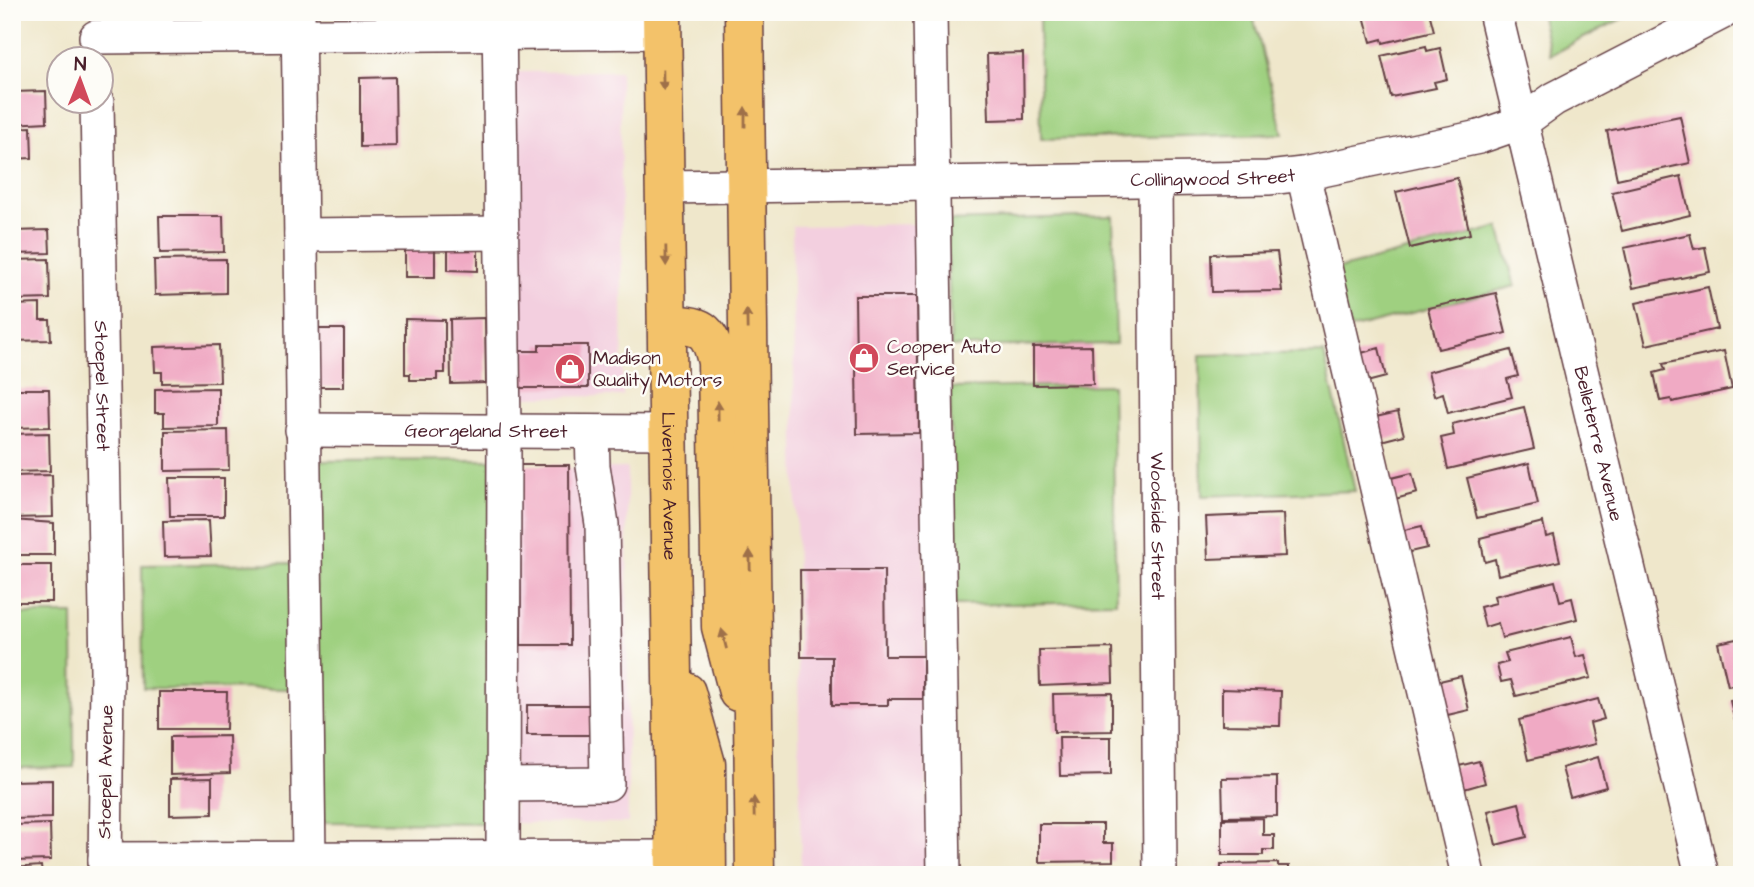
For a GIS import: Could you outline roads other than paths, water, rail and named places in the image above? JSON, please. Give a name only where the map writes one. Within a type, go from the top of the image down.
[{"type":"main road","points":[[744,12],[755,875]]},
{"type":"main road","name":"Livernois Avenue","points":[[662,22],[671,639],[686,869]]},
{"type":"main road","points":[[667,325],[690,325],[703,330],[709,335],[717,362],[721,627],[753,752]]},
{"type":"street","points":[[930,12],[944,875]]},
{"type":"street","name":"Belleterre Avenue","points":[[1495,12],[1702,875]]},
{"type":"street","name":"Collingwood Street","points":[[666,187],[1268,178],[1303,174],[1479,137],[1522,122],[1554,99],[1723,12]]},
{"type":"street","points":[[1740,12],[1742,20]]},
{"type":"street","points":[[96,36],[299,24],[662,22]]},
{"type":"street","points":[[499,23],[504,432],[503,857]]},
{"type":"street","points":[[299,24],[309,858]]},
{"type":"street","name":"Stoepel Street","points":[[97,116],[107,670]]},
{"type":"street","points":[[1303,174],[1468,875]]},
{"type":"street","name":"Woodside Street","points":[[1155,180],[1160,875]]},
{"type":"street","points":[[301,235],[501,233]]},
{"type":"street","name":"Georgeland Street","points":[[302,430],[668,432]]},
{"type":"street","points":[[503,785],[607,784],[602,524],[593,466],[592,432]]},
{"type":"street","name":"Stoepel Avenue","points":[[105,867],[107,670]]},
{"type":"street","points":[[105,867],[309,858],[503,857],[686,869]]},
{"type":"place","name":"Cooper Auto Service","points":[[864,358]]},
{"type":"place","name":"Madison Quality Motors","points":[[570,369]]}]
